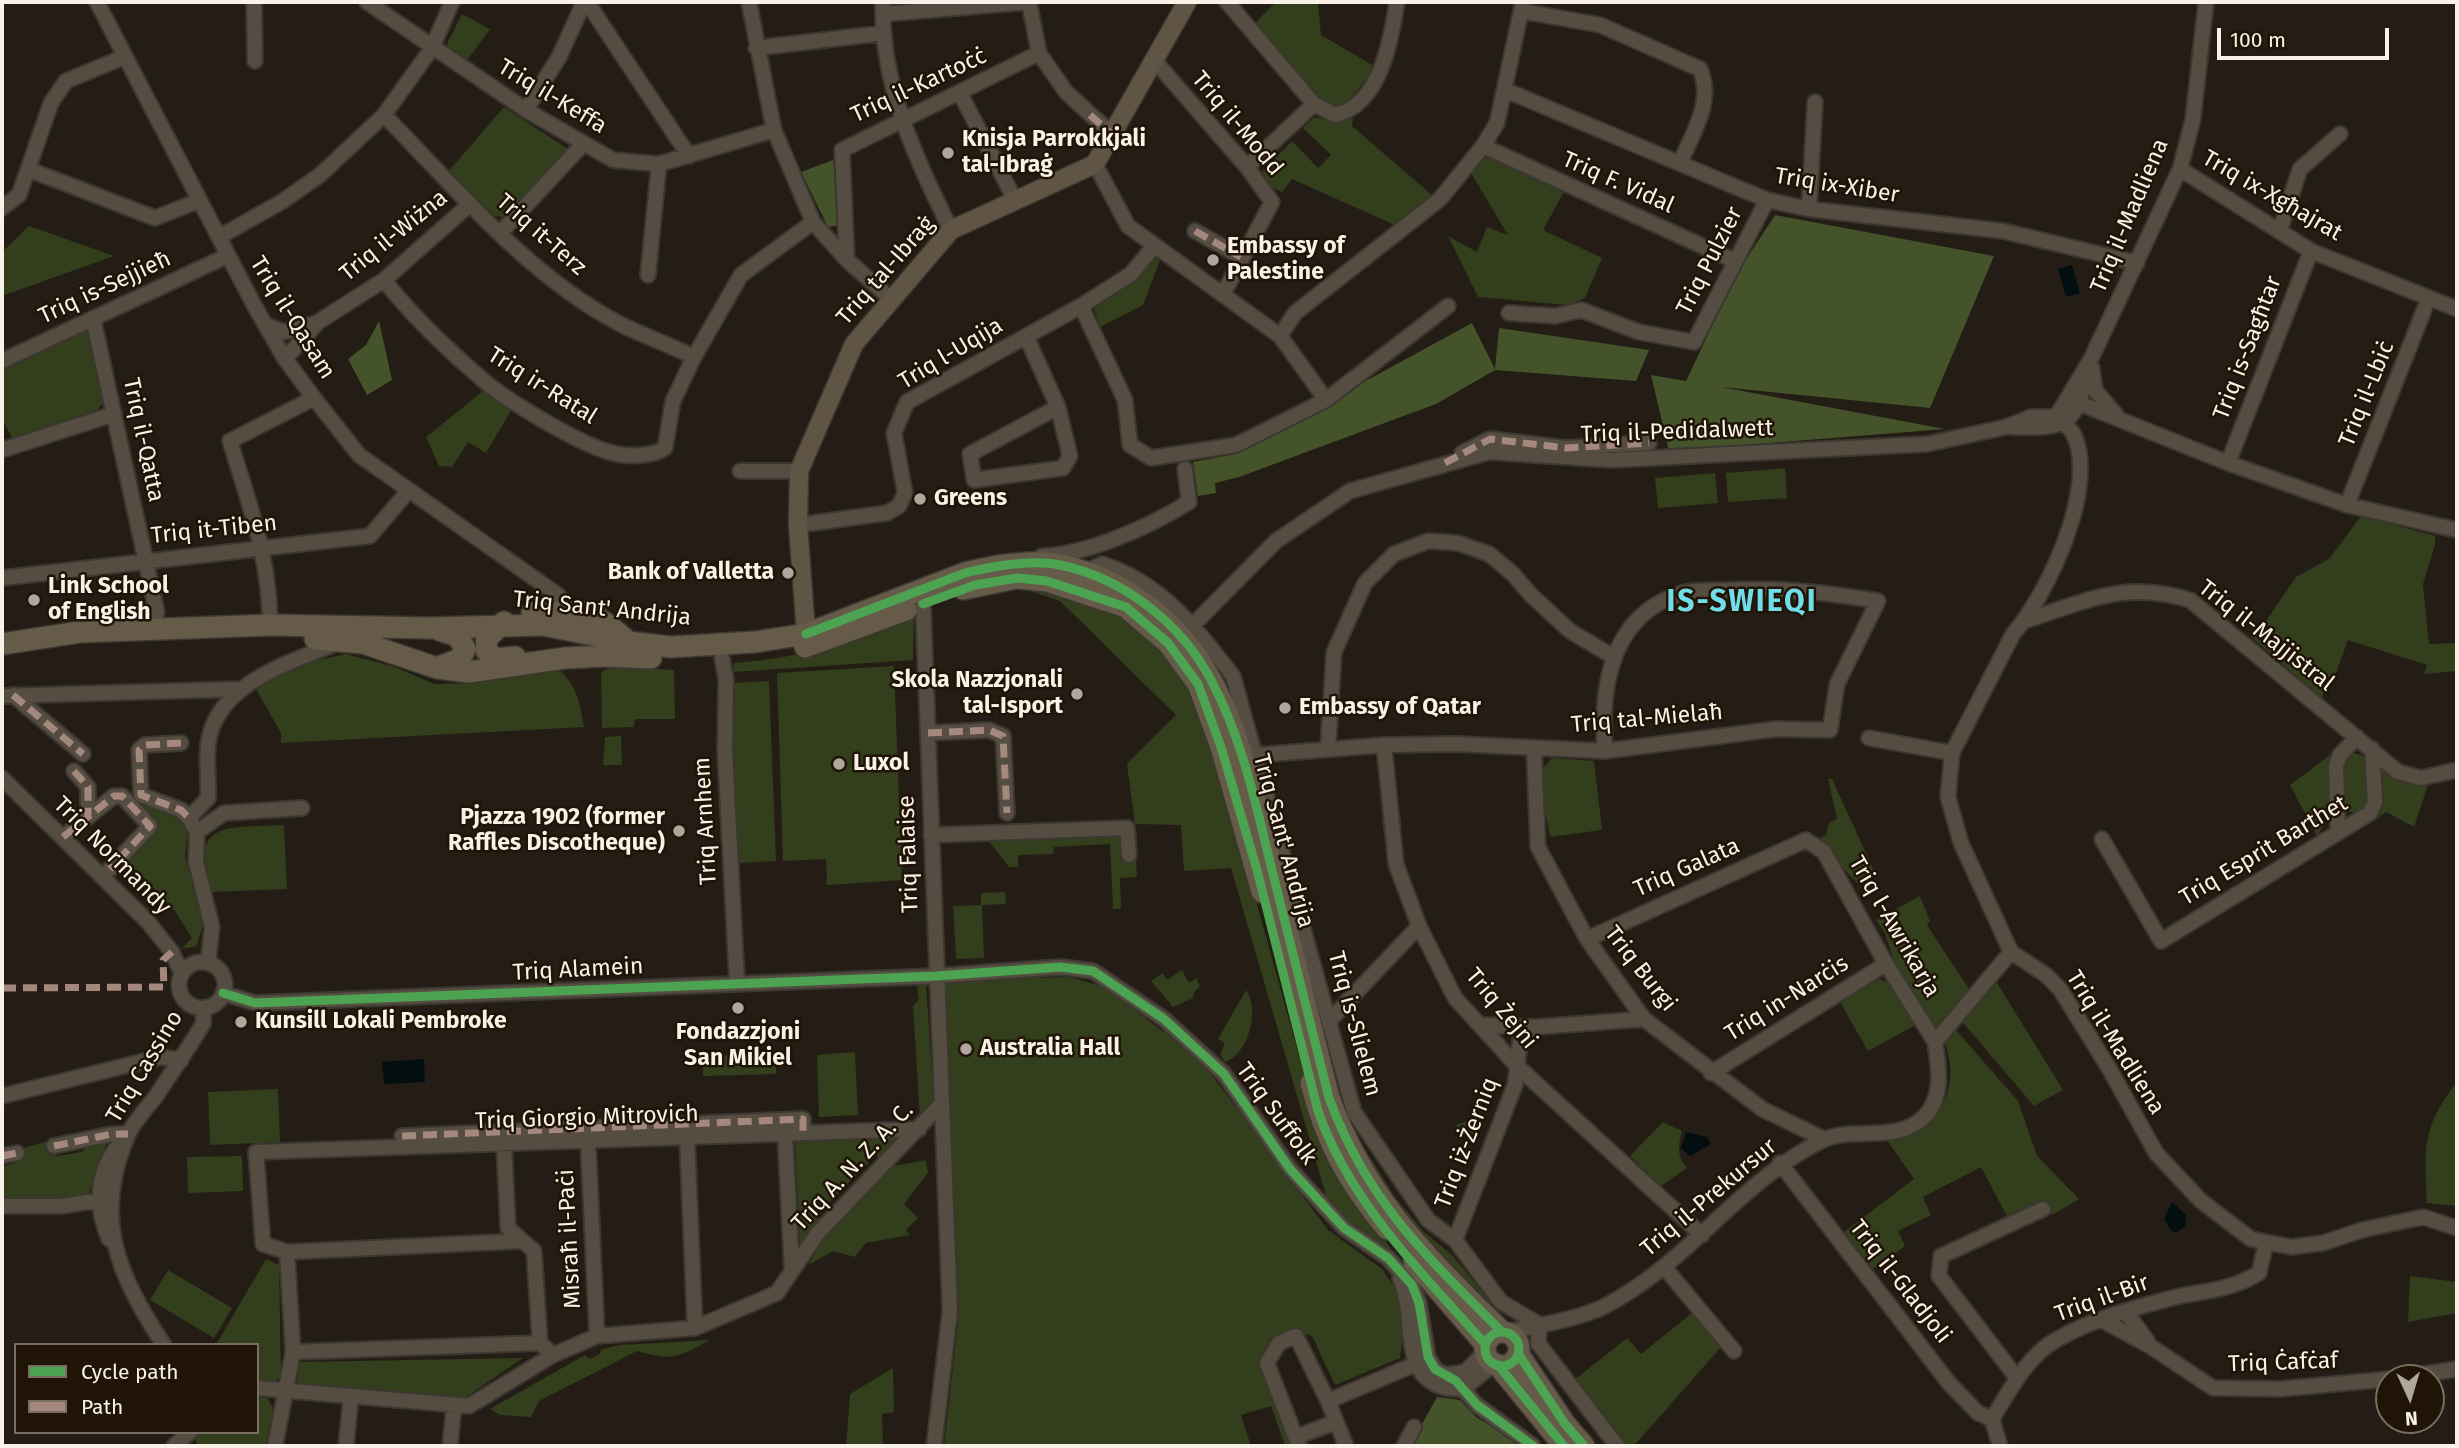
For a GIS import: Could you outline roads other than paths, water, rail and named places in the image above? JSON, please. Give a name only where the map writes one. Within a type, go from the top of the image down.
[{"type":"highway","name":"Triq Sant' Andrija","points":[[2,655],[172,640],[286,638],[363,643],[437,668],[469,672],[628,650],[776,640],[806,634],[965,573],[992,566],[1057,564],[1094,568],[1135,596],[1181,635],[1211,680],[1237,742],[1329,1098],[1345,1142],[1367,1179],[1495,1348],[1564,1446]]},
{"type":"highway","name":"Triq Sant' Andrija","points":[[507,619],[543,625],[628,650],[722,658],[778,653],[809,646],[975,584],[1017,578],[1047,581],[1126,607],[1168,643],[1198,684],[1221,747],[1257,870],[1318,1111],[1330,1146],[1353,1187],[1495,1348]]},
{"type":"highway","points":[[423,627],[446,617],[507,619],[559,614],[570,610],[594,614],[628,650]]},
{"type":"highway","points":[[507,619],[485,644],[486,652],[495,659],[574,648],[628,650]]},
{"type":"highway","points":[[2,644],[80,632],[270,625],[423,627],[454,634],[465,649],[455,662],[437,668]]},
{"type":"highway","name":"Triq Sant' Andrija","points":[[1495,1348],[1518,1340],[1520,1352],[1565,1424],[1584,1446]]},
{"type":"main road","points":[[1095,164],[1187,2]]},
{"type":"main road","name":"Triq tal-Ibraġ","points":[[806,634],[798,525],[799,471],[854,344],[890,298],[951,230],[1095,164]]},
{"type":"street","name":"Triq il-Qasam","points":[[97,2],[228,256],[285,359],[314,398],[359,455],[558,595],[570,610]]},
{"type":"street","points":[[254,2],[255,61]]},
{"type":"street","name":"Triq il-Keffa","points":[[367,2],[526,110],[582,145],[613,160],[659,164],[774,130]]},
{"type":"street","points":[[219,237],[284,201],[320,175],[384,115],[432,48],[452,2]]},
{"type":"street","points":[[526,110],[559,57],[585,2]]},
{"type":"street","points":[[585,2],[690,156]]},
{"type":"street","points":[[749,2],[774,130],[813,222],[847,260],[890,298]]},
{"type":"street","points":[[951,230],[902,122],[884,33],[883,8],[1029,2],[1039,53],[1066,92],[1113,135]]},
{"type":"street","points":[[1227,2],[1314,104],[1335,115],[1349,112],[1381,71],[1388,52],[1397,2]]},
{"type":"street","name":"Triq il-Madliena","points":[[2058,423],[2077,396],[2091,359],[2180,169],[2193,119],[2206,2]]},
{"type":"street","points":[[1280,336],[1295,313],[1440,199],[1483,146],[1497,123],[1522,6],[1600,25],[1700,69],[1705,81],[1707,101],[1680,163]]},
{"type":"street","points":[[756,48],[884,33]]},
{"type":"street","name":"Triq il-Kartoċċ","points":[[847,260],[842,150],[1039,53]]},
{"type":"street","points":[[2,208],[19,195],[30,170],[51,103],[66,81],[124,57]]},
{"type":"street","name":"Triq il-Modd","points":[[1154,60],[1247,167],[1272,202],[1223,294]]},
{"type":"street","name":"Triq ix-Xiber","points":[[1505,90],[1767,201],[1809,209],[2003,231],[2137,263]]},
{"type":"street","points":[[960,93],[1015,200]]},
{"type":"street","points":[[1809,209],[1815,102]]},
{"type":"street","points":[[1247,167],[1314,104]]},
{"type":"street","name":"Triq it-Terz","points":[[384,115],[470,204],[538,267],[609,317],[694,357]]},
{"type":"street","points":[[2280,230],[2300,169],[2340,134]]},
{"type":"street","points":[[501,232],[582,145]]},
{"type":"street","name":"Triq F. Vidal","points":[[1483,146],[1735,261]]},
{"type":"street","points":[[648,275],[659,164]]},
{"type":"street","points":[[1095,164],[1128,226],[1280,336],[1326,400]]},
{"type":"street","name":"Triq ix-Xgħajrat","points":[[2180,169],[2311,251],[2428,300],[2457,309]]},
{"type":"street","points":[[30,170],[155,218],[198,201]]},
{"type":"street","name":"Triq Pulzier","points":[[1509,313],[1555,316],[1581,310],[1639,332],[1694,342],[1767,201]]},
{"type":"street","name":"Triq il-Wiżna","points":[[285,359],[318,322],[384,280],[470,204]]},
{"type":"street","points":[[694,357],[741,275],[813,222]]},
{"type":"street","points":[[1195,231],[1241,257]]},
{"type":"street","name":"Triq l-Uqija","points":[[798,525],[887,513],[899,506],[905,493],[894,433],[907,402],[1081,306],[1131,274],[1154,246]]},
{"type":"street","name":"Triq is-Sagħtar","points":[[2228,463],[2311,251]]},
{"type":"street","name":"Triq is-Sejjieħ","points":[[2,360],[228,256]]},
{"type":"street","name":"Triq ir-Ratal","points":[[384,280],[435,335],[485,382],[549,423],[610,453],[654,455],[665,447],[673,401],[694,357]]},
{"type":"street","name":"Triq il-Lbiċ","points":[[2347,505],[2428,300]]},
{"type":"street","points":[[1081,306],[1125,400],[1130,445],[1151,458],[1236,445],[1326,400],[1448,306]]},
{"type":"street","name":"Triq il-Qatta","points":[[93,318],[157,613]]},
{"type":"street","points":[[266,325],[284,332],[318,322]]},
{"type":"street","points":[[1026,336],[1058,407],[1070,456],[1063,468],[974,480],[970,454],[1058,407]]},
{"type":"street","points":[[2091,359],[2095,390],[2117,416]]},
{"type":"street","points":[[2077,396],[2102,398]]},
{"type":"street","points":[[2077,396],[2228,463],[2347,505],[2457,530]]},
{"type":"street","points":[[270,625],[270,584],[263,548],[230,441],[314,398]]},
{"type":"street","points":[[3,445],[114,414]]},
{"type":"street","name":"Triq il-Pedidalwett","points":[[1193,625],[1276,541],[1350,491],[1489,452],[1612,460],[1927,444],[2006,427],[2031,417],[2058,423]]},
{"type":"street","points":[[1935,1042],[2011,952],[1961,843],[1948,797],[1952,753],[2013,634],[2024,621],[2066,542],[2077,505],[2081,465],[2058,423]]},
{"type":"street","points":[[1445,463],[1490,439],[1566,448],[1649,443]]},
{"type":"street","points":[[992,566],[1020,556],[1055,556],[1154,524],[1189,502],[1185,469]]},
{"type":"street","points":[[740,471],[799,471]]},
{"type":"street","name":"Triq it-Tiben","points":[[2,578],[370,536],[409,490]]},
{"type":"street","points":[[1328,748],[1334,652],[1365,583],[1394,554],[1428,541],[1458,543],[1489,554],[1513,573],[1531,595],[1570,631],[1612,656],[1602,714],[1605,751]]},
{"type":"street","points":[[1090,545],[1094,568]]},
{"type":"street","name":"Triq is-Slielem","points":[[1094,568],[1140,579],[1160,593],[1193,625],[1233,676],[1331,1020],[1354,1112],[1428,1220],[1455,1240],[1501,1302],[1540,1325]]},
{"type":"street","name":"Triq tal-Mielaħ","points":[[1257,755],[1328,748],[1457,744],[1605,751],[1776,729],[1830,730],[1837,684],[1878,601],[1822,592],[1763,588],[1684,592],[1654,605],[1632,626],[1612,656]]},
{"type":"street","name":"Triq il-Majjistral","points":[[2024,621],[2121,591],[2162,592],[2190,600],[2398,772],[2421,778],[2457,770]]},
{"type":"street","name":"Triq Falaise","points":[[923,604],[950,1311],[934,1446]]},
{"type":"street","points":[[7,695],[240,689],[342,641]]},
{"type":"street","name":"Triq Arnhem","points":[[722,658],[726,679],[725,752],[737,983]]},
{"type":"street","points":[[188,818],[208,798],[210,738],[221,712],[240,689]]},
{"type":"street","points":[[7,695],[83,754]]},
{"type":"street","points":[[928,733],[989,730],[1003,736],[1007,813]]},
{"type":"street","points":[[2338,832],[2336,766],[2340,755],[2357,737]]},
{"type":"street","points":[[1869,738],[1952,753]]},
{"type":"street","points":[[181,743],[145,745],[139,750],[141,795],[181,810],[197,832],[196,862],[212,927],[208,963]]},
{"type":"street","name":"Triq Żejni","points":[[1384,745],[1396,864],[1419,926],[1455,998],[1518,1067],[1702,1235]]},
{"type":"street","name":"Triq Burgi","points":[[1534,749],[1538,847],[1587,939],[1644,1019],[1711,1073],[1762,1109],[1824,1139]]},
{"type":"street","name":"Triq Esprit Barthet","points":[[2102,839],[2161,941],[2370,813],[2374,807],[2372,749]]},
{"type":"street","points":[[74,771],[88,787],[88,817]]},
{"type":"street","name":"Triq Normandy","points":[[2,778],[148,922],[172,952],[181,972]]},
{"type":"street","points":[[63,837],[114,796],[122,796],[150,826],[110,869]]},
{"type":"street","points":[[197,832],[220,814],[302,808]]},
{"type":"street","points":[[931,835],[1127,828],[1129,855]]},
{"type":"street","name":"Triq Galata","points":[[1587,939],[1806,840]]},
{"type":"street","name":"Triq l-Awrikarja","points":[[1806,840],[1824,852],[1886,964],[1935,1042]]},
{"type":"street","points":[[1331,1020],[1419,926]]},
{"type":"street","name":"Triq il-Madliena","points":[[2011,952],[2046,975],[2060,989],[2110,1070],[2155,1153],[2201,1201],[2251,1240],[2291,1247],[2323,1243],[2362,1230],[2423,1217],[2457,1228]]},
{"type":"street","points":[[195,963],[208,963],[220,972],[223,993],[216,1003],[204,1008],[191,1005],[181,996],[181,972],[195,963]]},
{"type":"street","name":"Triq in-Narċis","points":[[1711,1073],[1886,964]]},
{"type":"street","name":"Triq Suffolk","points":[[936,976],[1060,967],[1093,971],[1121,987],[1164,1019],[1224,1074],[1290,1169],[1344,1228],[1388,1258],[1402,1280],[1423,1361]]},
{"type":"street","name":"Triq Alamein","points":[[223,993],[255,1003],[936,976]]},
{"type":"street","name":"Triq Cassino","points":[[105,1199],[100,1178],[111,1152],[128,1134],[181,1060],[203,1024],[204,1008]]},
{"type":"street","points":[[1480,1025],[1536,1027],[1644,1019]]},
{"type":"street","name":"Triq iż-Żerniq","points":[[1455,1240],[1515,1085],[1520,1041],[1536,1027]]},
{"type":"street","name":"Triq il-Prekursur","points":[[1495,1348],[1540,1325],[1604,1307],[1665,1268],[1780,1163],[1824,1139],[1894,1132],[1923,1118],[1939,1092],[1935,1042]]},
{"type":"street","points":[[2,1097],[161,1057],[181,1060]]},
{"type":"street","name":"Triq A. N. Z. A. C.","points":[[454,1405],[469,1406],[553,1355],[597,1336],[695,1328],[777,1293],[817,1234],[942,1103]]},
{"type":"street","points":[[401,1136],[803,1119],[803,1133]]},
{"type":"street","name":"Triq Giorgio Mitrovich","points":[[287,1252],[263,1244],[256,1152],[919,1129]]},
{"type":"street","points":[[54,1146],[112,1134],[128,1134]]},
{"type":"street","points":[[785,1134],[792,1271]]},
{"type":"street","points":[[687,1137],[695,1328]]},
{"type":"street","name":"Misraħ il-Paċi","points":[[588,1141],[597,1336]]},
{"type":"street","name":"Misraħ il-Paċi","points":[[504,1144],[508,1228],[534,1251],[540,1343]]},
{"type":"street","points":[[2,1156],[17,1153]]},
{"type":"street","name":"Triq il-Gladjoli","points":[[1780,1163],[1949,1383],[1978,1413],[1992,1419]]},
{"type":"street","points":[[2,1206],[61,1206],[105,1199],[103,1224],[128,1287],[163,1343]]},
{"type":"street","points":[[2017,1378],[1939,1276],[1941,1256],[2043,1209]]},
{"type":"street","points":[[275,1446],[293,1352],[287,1252],[522,1241]]},
{"type":"street","name":"Triq il-Bir","points":[[1992,1419],[2017,1378],[2054,1340],[2126,1312],[2173,1298],[2237,1286],[2259,1273],[2266,1243]]},
{"type":"street","points":[[1665,1268],[1734,1351]]},
{"type":"street","name":"Triq Ċafċaf","points":[[2126,1312],[2150,1346]]},
{"type":"street","name":"Triq Ċafċaf","points":[[2102,1321],[2150,1346],[2213,1388],[2280,1389],[2375,1380]]},
{"type":"street","points":[[1520,1352],[1540,1325]]},
{"type":"street","points":[[1540,1325],[1538,1343],[1617,1446]]},
{"type":"street","points":[[1336,1422],[1298,1442],[1267,1363],[1279,1343],[1296,1336],[1328,1401],[1346,1446]]},
{"type":"street","points":[[293,1352],[540,1343],[553,1355]]},
{"type":"street","points":[[1444,1374],[1453,1376],[1465,1372],[1495,1348]]},
{"type":"street","points":[[1463,1389],[1495,1348]]},
{"type":"street","points":[[1423,1361],[1432,1384],[1463,1389]]},
{"type":"street","points":[[1423,1361],[1444,1374],[1477,1405],[1533,1446]]},
{"type":"street","points":[[1328,1401],[1423,1361]]},
{"type":"street","points":[[259,1388],[454,1405],[450,1446]]},
{"type":"street","points":[[346,1446],[351,1396]]},
{"type":"street","points":[[1992,1419],[2000,1446]]},
{"type":"street","points":[[1404,1446],[1414,1427]]},
{"type":"place","name":"Knisja Parrokkjali tal-Ibraġ","points":[[948,153]]},
{"type":"place","name":"Embassy of Palestine","points":[[1213,260]]},
{"type":"place","name":"Greens","points":[[920,499]]},
{"type":"place","name":"Bank of Valletta","points":[[788,573]]},
{"type":"place","name":"Link School of English","points":[[34,600]]},
{"type":"place","name":"Skola Nazzjonali tal-Isport","points":[[1077,694]]},
{"type":"place","name":"Embassy of Qatar","points":[[1285,708]]},
{"type":"place","name":"Luxol","points":[[839,764]]},
{"type":"place","name":"Pjazza 1902 (former Raffles Discotheque)","points":[[679,831]]},
{"type":"place","name":"Fondazzjoni San Mikiel","points":[[738,1008]]},
{"type":"place","name":"Kunsill Lokali Pembroke","points":[[241,1022]]},
{"type":"place","name":"Australia Hall","points":[[966,1049]]},
{"type":"district","name":"IS-SWIEQI","points":[[1742,603]]}]
